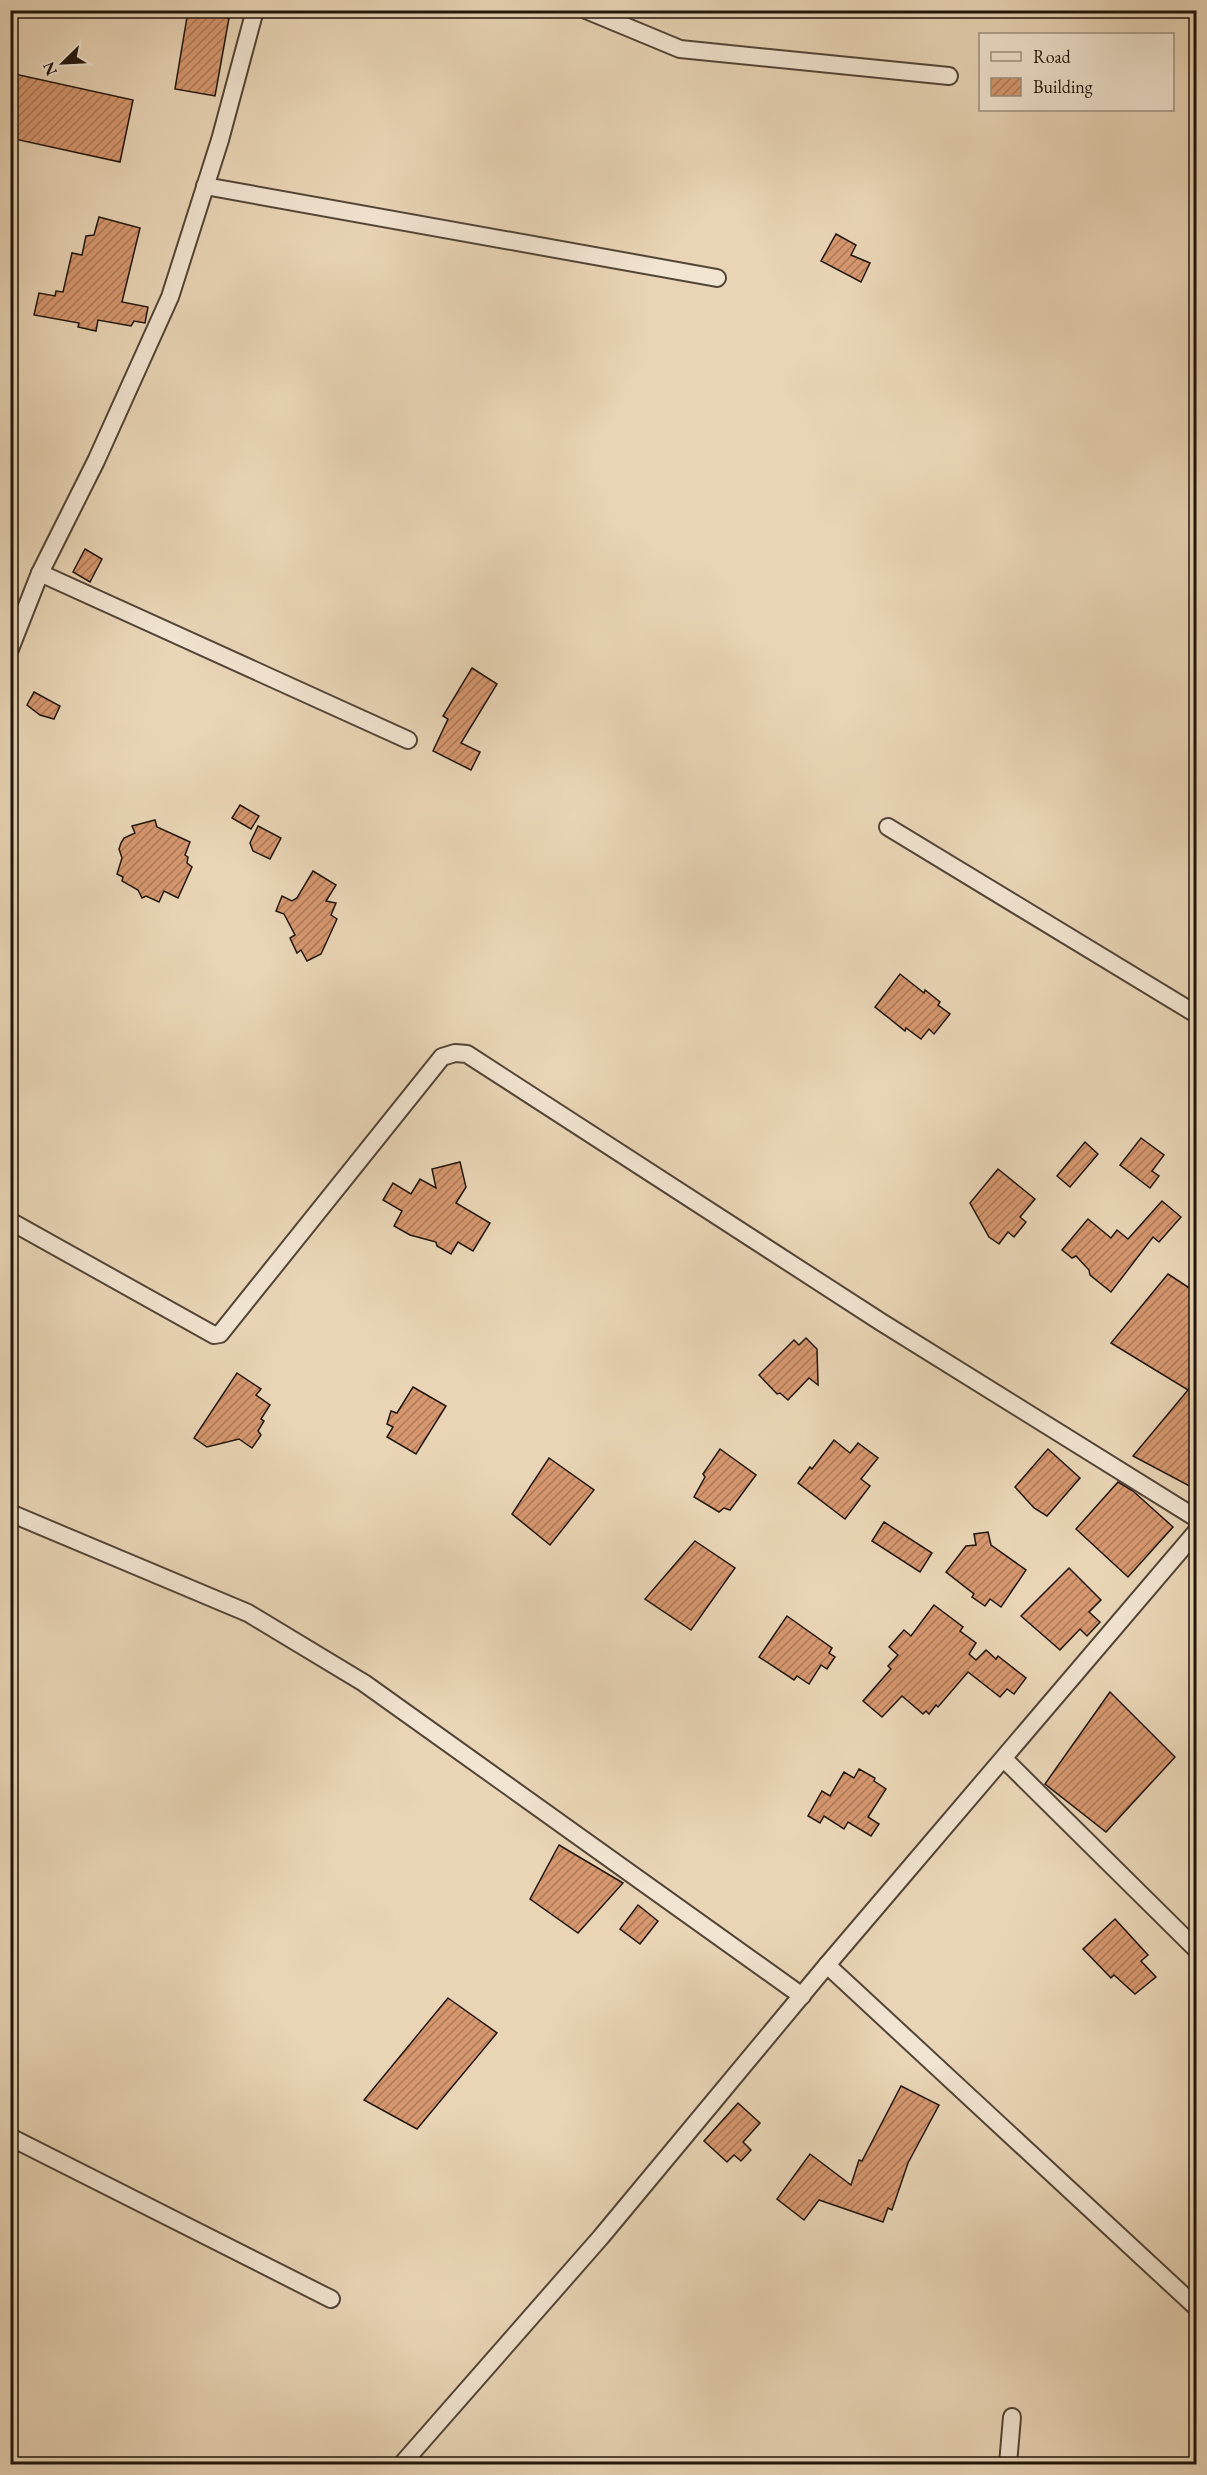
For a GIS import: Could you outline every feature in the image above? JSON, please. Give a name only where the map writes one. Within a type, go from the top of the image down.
[{"type":"street","points":[[10,649],[40,573],[96,461],[170,297],[220,140],[255,10]]},
{"type":"street","points":[[586,10],[680,50],[949,76]]},
{"type":"street","points":[[205,186],[717,278]]},
{"type":"street","points":[[40,573],[408,740]]},
{"type":"street","points":[[888,827],[1197,1014]]},
{"type":"street","points":[[10,1221],[214,1335],[220,1334],[442,1057],[455,1053],[467,1054],[881,1322],[1197,1518]]},
{"type":"street","points":[[10,1513],[248,1613],[345,1672],[802,1996]]},
{"type":"street","points":[[402,2464],[601,2238],[827,1965],[1004,1759],[1191,1551],[1197,1532]]},
{"type":"street","points":[[1004,1759],[1197,1949]]},
{"type":"street","points":[[827,1965],[1197,2307]]},
{"type":"street","points":[[10,2137],[331,2300]]},
{"type":"street","points":[[1008,2464],[1012,2417]]},
{"type":"building","points":[[188,11],[229,18],[215,96],[175,89]]},
{"type":"building","points":[[10,73],[133,100],[120,162],[10,138]]},
{"type":"building","points":[[99,217],[140,228],[122,302],[148,307],[145,323],[134,321],[131,326],[98,320],[96,331],[78,327],[79,323],[34,315],[39,293],[55,296],[56,291],[63,292],[72,253],[82,255],[86,236],[94,235]]},
{"type":"building","points":[[836,234],[856,245],[851,255],[870,263],[861,282],[821,261]]},
{"type":"building","points":[[85,549],[102,559],[90,582],[73,572]]},
{"type":"building","points":[[472,668],[497,684],[461,743],[480,752],[471,770],[433,751],[448,719],[443,716]]},
{"type":"building","points":[[34,692],[60,706],[54,719],[40,715],[27,705]]},
{"type":"building","points":[[240,805],[259,816],[251,829],[232,818]]},
{"type":"building","points":[[155,820],[157,827],[190,842],[185,855],[188,857],[187,863],[192,867],[178,898],[164,891],[159,902],[146,896],[142,898],[138,890],[122,881],[123,877],[117,874],[122,858],[119,849],[124,838],[135,833],[132,826]]},
{"type":"building","points":[[258,826],[281,838],[270,859],[253,851],[250,843]]},
{"type":"building","points":[[313,871],[336,885],[326,901],[336,903],[331,915],[337,919],[321,954],[307,961],[301,950],[297,953],[290,938],[295,935],[284,914],[276,911],[282,896],[292,901],[297,898]]},
{"type":"building","points":[[900,974],[924,993],[925,990],[940,1002],[938,1005],[950,1014],[934,1034],[929,1029],[921,1039],[906,1028],[905,1031],[875,1007]]},
{"type":"building","points":[[1141,1138],[1164,1155],[1152,1171],[1159,1176],[1150,1188],[1120,1165]]},
{"type":"building","points":[[1085,1142],[1098,1154],[1070,1187],[1057,1176]]},
{"type":"building","points":[[460,1162],[466,1187],[456,1203],[490,1223],[473,1251],[458,1242],[451,1254],[437,1246],[436,1242],[410,1235],[394,1226],[402,1211],[383,1200],[393,1183],[411,1194],[420,1179],[436,1188],[432,1169]]},
{"type":"building","points":[[998,1169],[1035,1199],[1020,1217],[1026,1222],[1014,1237],[1008,1232],[999,1244],[989,1237],[970,1203]]},
{"type":"building","points":[[1162,1201],[1181,1217],[1159,1242],[1153,1237],[1111,1292],[1090,1275],[1089,1270],[1076,1256],[1072,1258],[1062,1250],[1088,1219],[1111,1238],[1117,1230],[1128,1239]]},
{"type":"building","points":[[1168,1274],[1197,1293],[1197,1379],[1188,1390],[1111,1343]]},
{"type":"building","points":[[806,1338],[817,1349],[818,1385],[809,1378],[788,1400],[780,1393],[777,1394],[759,1375],[794,1340],[799,1345]]},
{"type":"building","points":[[237,1373],[261,1389],[256,1395],[270,1405],[261,1419],[264,1421],[258,1431],[261,1435],[252,1448],[239,1439],[207,1447],[194,1438]]},
{"type":"building","points":[[413,1387],[446,1406],[416,1454],[387,1437],[393,1427],[387,1424],[391,1411],[397,1413]]},
{"type":"building","points":[[1188,1390],[1197,1396],[1197,1490],[1133,1456]]},
{"type":"building","points":[[834,1440],[850,1453],[858,1443],[878,1458],[861,1479],[870,1486],[845,1519],[798,1483]]},
{"type":"building","points":[[720,1449],[756,1475],[730,1510],[724,1508],[719,1512],[694,1497],[705,1477],[703,1474]]},
{"type":"building","points":[[1048,1449],[1080,1478],[1047,1516],[1034,1508],[1015,1487]]},
{"type":"building","points":[[549,1458],[594,1490],[550,1545],[512,1514]]},
{"type":"building","points":[[1118,1482],[1133,1491],[1173,1527],[1128,1577],[1076,1529]]},
{"type":"building","points":[[884,1522],[932,1553],[920,1572],[872,1541]]},
{"type":"building","points":[[988,1532],[991,1545],[1026,1570],[1001,1607],[990,1599],[985,1606],[972,1597],[974,1594],[946,1572],[966,1546],[976,1545],[974,1534]]},
{"type":"building","points":[[695,1541],[735,1568],[691,1630],[645,1599]]},
{"type":"building","points":[[1069,1568],[1101,1600],[1089,1612],[1100,1622],[1087,1636],[1080,1629],[1060,1650],[1021,1616]]},
{"type":"building","points":[[934,1605],[963,1627],[960,1631],[976,1643],[969,1654],[976,1660],[986,1650],[996,1659],[998,1656],[1026,1678],[1014,1694],[1007,1689],[1000,1697],[968,1672],[938,1707],[936,1705],[929,1714],[926,1711],[923,1714],[902,1696],[882,1717],[863,1701],[891,1669],[888,1666],[898,1655],[889,1647],[904,1630],[911,1636]]},
{"type":"building","points":[[787,1616],[832,1648],[829,1653],[835,1657],[827,1669],[821,1665],[809,1684],[797,1676],[794,1680],[759,1657]]},
{"type":"building","points":[[1110,1692],[1175,1757],[1106,1832],[1045,1784]]},
{"type":"building","points":[[859,1769],[875,1778],[874,1781],[886,1789],[868,1817],[879,1824],[871,1836],[848,1822],[844,1829],[824,1816],[820,1823],[808,1816],[822,1791],[830,1796],[844,1772],[854,1778]]},
{"type":"building","points":[[559,1845],[623,1883],[578,1933],[530,1899]]},
{"type":"building","points":[[638,1905],[658,1921],[640,1944],[620,1929]]},
{"type":"building","points":[[1115,1919],[1148,1955],[1141,1961],[1156,1977],[1135,1994],[1114,1975],[1111,1978],[1083,1949]]},
{"type":"building","points":[[448,1998],[497,2033],[417,2129],[364,2100]]},
{"type":"building","points":[[901,2086],[939,2105],[908,2163],[892,2210],[888,2208],[883,2222],[819,2200],[804,2220],[777,2199],[810,2154],[851,2185],[859,2160],[862,2161]]},
{"type":"building","points":[[738,2103],[760,2123],[743,2142],[751,2150],[741,2161],[734,2155],[727,2162],[704,2141]]}]
